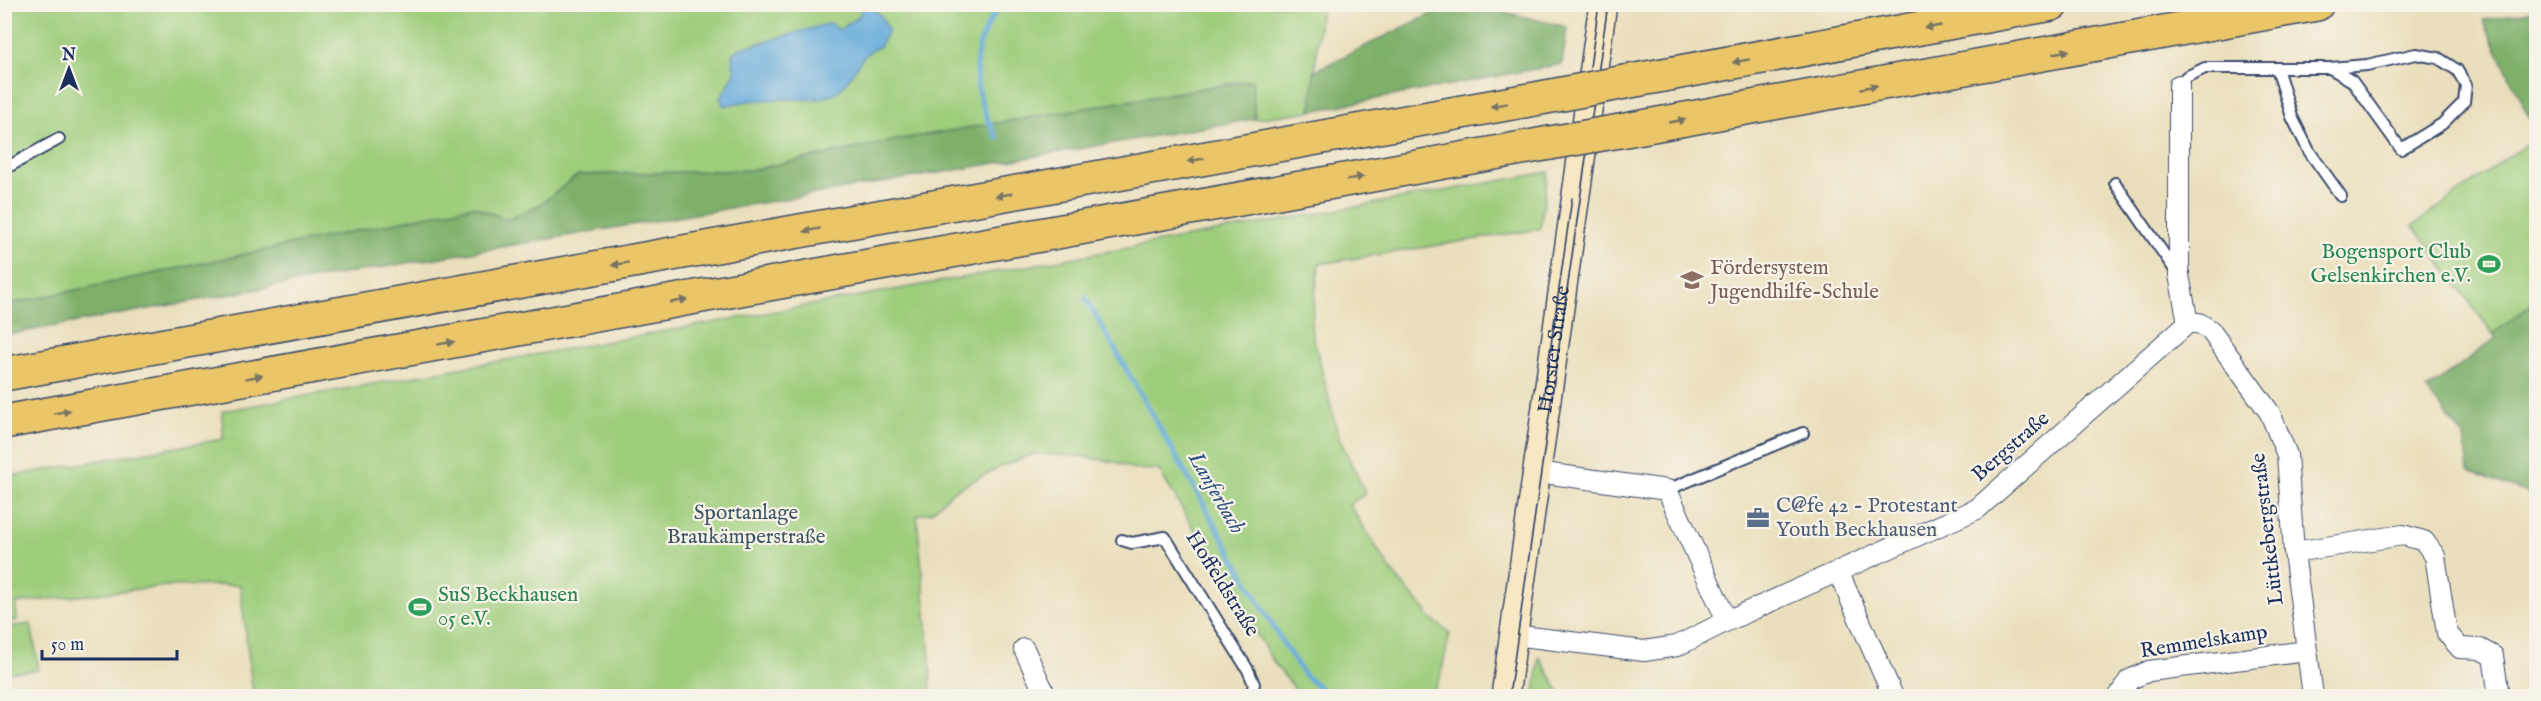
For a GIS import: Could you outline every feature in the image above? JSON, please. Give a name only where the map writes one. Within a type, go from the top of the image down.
[{"type":"highway","points":[[4,374],[2052,4]]},
{"type":"highway","points":[[4,422],[2317,4]]},
{"type":"main road","name":"Horster Straße","points":[[1505,696],[1603,4]]},
{"type":"street","points":[[2180,85],[2179,275],[2188,323]]},
{"type":"street","name":"Lüttkebergstraße","points":[[2188,323],[2199,323],[2210,330],[2270,413],[2287,455],[2294,552],[2313,696]]},
{"type":"street","name":"Bergstraße","points":[[1514,635],[1644,651],[1677,646],[1727,621],[1977,509],[2188,323]]},
{"type":"street","points":[[1537,472],[1667,490],[1727,621]]},
{"type":"street","points":[[2294,552],[2403,535],[2424,541],[2435,556],[2447,633],[2460,648],[2480,649],[2493,656],[2499,696]]},
{"type":"street","points":[[1839,571],[1893,696]]},
{"type":"street","points":[[1024,649],[1046,696]]},
{"type":"street","name":"Remmelskamp","points":[[2119,696],[2129,680],[2149,671],[2307,651]]},
{"type":"lane","points":[[2180,85],[2186,77],[2205,68],[2330,68],[2367,65],[2416,54],[2438,58],[2457,70],[2466,85],[2464,102],[2442,124],[2401,149],[2352,81],[2330,68]]},
{"type":"lane","points":[[2277,68],[2292,117],[2309,151],[2341,196]]},
{"type":"lane","points":[[4,169],[59,139]]},
{"type":"lane","points":[[2115,183],[2179,275]]},
{"type":"lane","points":[[1667,490],[1803,433]]},
{"type":"lane","name":"Hoffeldstraße","points":[[1122,540],[1132,543],[1164,537],[1248,670],[1254,684],[1251,696]]},
{"type":"green space","points":[[4,5],[1321,5],[1311,111],[1255,119],[1252,80],[902,139],[752,170],[578,175],[541,204],[507,220],[473,206],[5,305]]},
{"type":"green space","points":[[1449,5],[1474,5],[1567,27],[1562,64],[1311,111],[1314,71]]},
{"type":"green space","points":[[2536,11],[2536,133],[2483,20]]},
{"type":"green space","points":[[1252,80],[1255,119],[325,277],[5,335],[5,305],[473,206],[508,220],[541,204],[578,175],[752,170],[902,139]]},
{"type":"green space","name":"Bogensport Club Gelsenkirchen e.V.","points":[[2536,137],[2536,301],[2493,334],[2413,226]]},
{"type":"green space","name":"Sportanlage Braukämperstraße","points":[[1548,172],[1540,229],[1319,264],[1311,328],[1339,438],[1366,494],[1349,504],[1392,572],[1427,612],[1426,615],[1450,633],[1440,678],[1431,696],[1300,696],[1274,663],[1159,470],[1134,469],[1115,462],[1078,456],[1034,454],[1002,466],[955,490],[931,512],[917,515],[931,670],[930,696],[253,696],[240,585],[167,586],[16,603],[17,620],[5,622],[5,477],[223,439],[222,411]]},
{"type":"green space","points":[[2536,301],[2536,505],[2530,494],[2468,471],[2464,437],[2427,390],[2496,338],[2493,334]]},
{"type":"green space","points":[[31,624],[39,670],[5,673],[5,627]]},
{"type":"green space","points":[[1539,657],[1562,696],[1535,696]]},
{"type":"water","points":[[863,6],[880,14],[888,31],[879,47],[864,56],[838,91],[815,99],[765,100],[724,106],[720,99],[735,73],[732,54],[738,49],[831,23],[839,30],[859,16]]},
{"type":"waterway","name":"Lanferbach","points":[[997,138],[982,104],[976,70],[983,36],[1003,4]]},
{"type":"waterway","name":"Lanferbach","points":[[1085,297],[1281,640],[1304,675],[1330,696]]},
{"type":"tram line","points":[[1590,67],[1599,4]]},
{"type":"tram line","points":[[1509,696],[1608,4]]},
{"type":"tram line","points":[[1542,408],[1572,198]]},
{"type":"place","name":"Bogensport Club Gelsenkirchen e.V.","points":[[2489,264]]},
{"type":"place","name":"Fördersystem Jugendhilfe-Schule","points":[[1692,280]]},
{"type":"place","name":"C@fe 42 - Protestant Youth Beckhausen","points":[[1758,518]]},
{"type":"place","name":"SuS Beckhausen 05 e.V.","points":[[420,607]]}]
